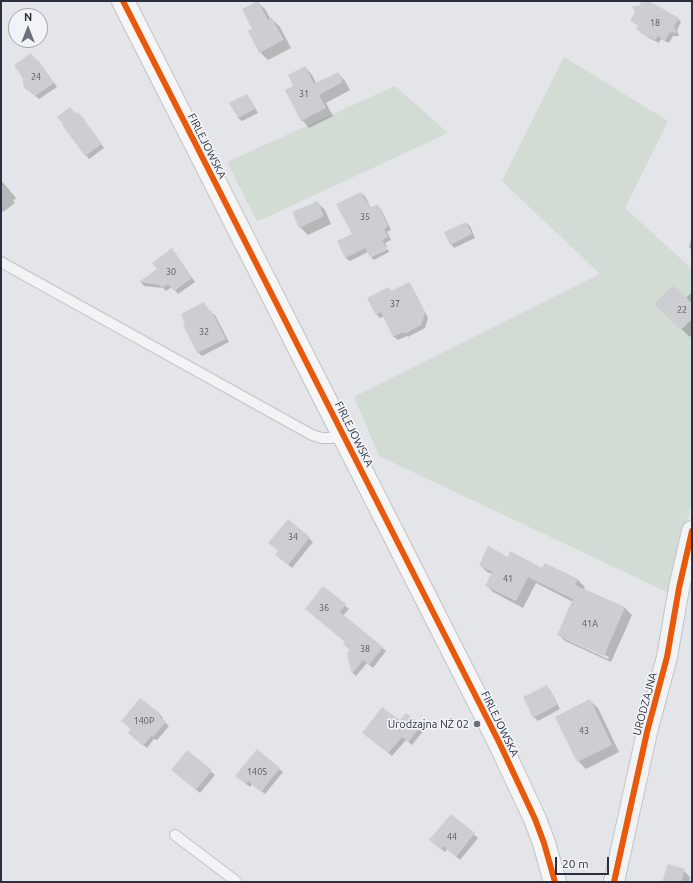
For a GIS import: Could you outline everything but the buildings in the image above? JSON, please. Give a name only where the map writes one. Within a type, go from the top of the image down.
[{"type":"street","name":"FIRLEJOWSKA","points":[[123,1],[499,742],[537,825],[555,882]]},
{"type":"street","name":"URODZAJNA","points":[[614,882],[647,732],[667,657],[679,588],[692,531]]},
{"type":"lane","points":[[1,262],[312,435],[322,438],[332,438],[343,435]]},
{"type":"lane","points":[[175,835],[237,882]]},
{"type":"shaded area","points":[[564,57],[668,121],[625,208],[692,269],[692,502],[669,593],[379,456],[354,397],[600,274],[502,181]]},
{"type":"shaded area","points":[[395,86],[448,133],[257,221],[227,162]]},
{"type":"cycle path","points":[[123,1],[499,742],[535,819],[544,843],[555,882]]},
{"type":"cycle path","points":[[614,882],[647,732],[667,657],[679,588],[692,531]]},
{"type":"place","name":"Urodzajna NŻ 02","points":[[477,724]]}]
